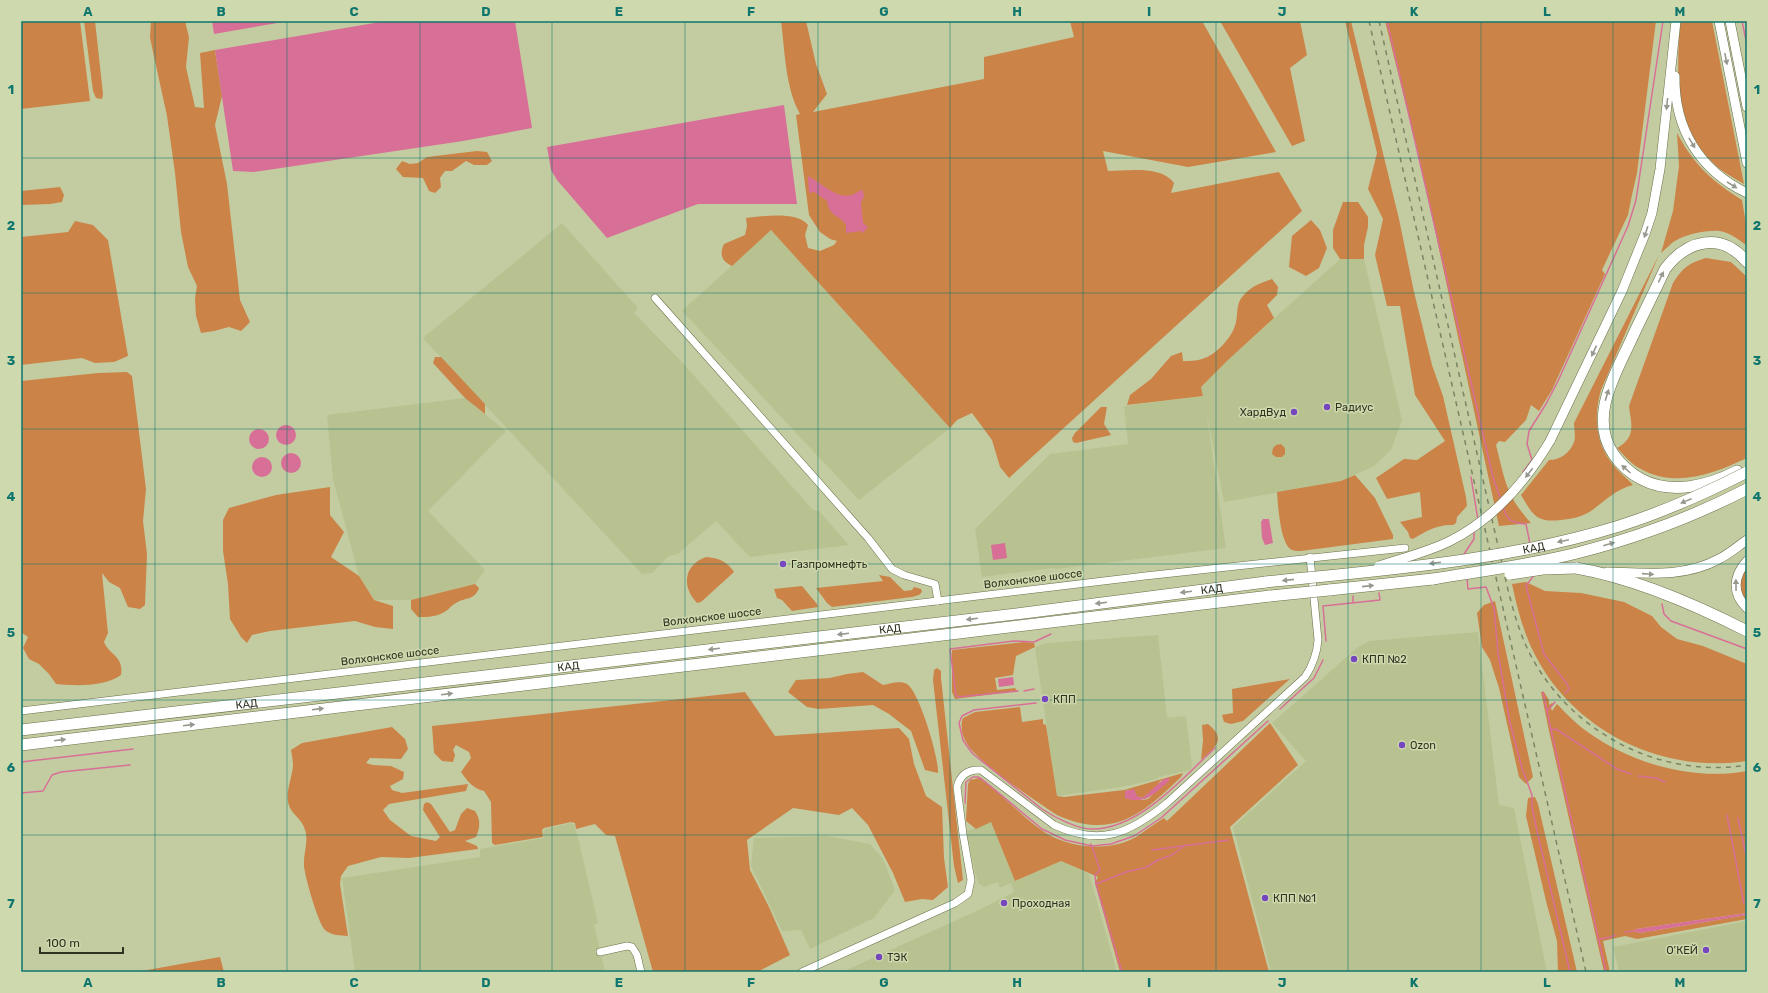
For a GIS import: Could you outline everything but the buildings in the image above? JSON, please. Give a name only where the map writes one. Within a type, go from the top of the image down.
[{"type":"highway","points":[[1747,262],[1729,247],[1710,242],[1699,243],[1687,248],[1673,258],[1665,269],[1611,382],[1604,407],[1605,433],[1609,448],[1620,463],[1633,475],[1647,482],[1682,488],[1709,483],[1747,467]]},
{"type":"highway","name":"КАД","points":[[21,730],[1008,615],[1266,582],[1338,575],[1517,551],[1568,540],[1619,526],[1693,498],[1747,472]]},
{"type":"highway","name":"КАД","points":[[21,745],[1270,596],[1433,579],[1520,565],[1576,553],[1628,539],[1697,513],[1747,489]]},
{"type":"highway","points":[[1433,579],[1492,577],[1559,568],[1576,568],[1595,572],[1685,602],[1747,631]]},
{"type":"main road","points":[[1719,21],[1747,163]]},
{"type":"main road","points":[[1730,21],[1747,107]]},
{"type":"main road","points":[[1676,22],[1676,99],[1682,124],[1691,144],[1718,176],[1747,193]]},
{"type":"main road","points":[[1338,575],[1378,566],[1435,547],[1468,530],[1487,517],[1517,487],[1531,471],[1550,440],[1622,291],[1638,255],[1648,227],[1656,195],[1660,169],[1676,22]]},
{"type":"main road","points":[[1595,572],[1655,574],[1677,573],[1700,567],[1719,559],[1747,540]]},
{"type":"main road","points":[[1747,561],[1737,575],[1735,585],[1737,596],[1747,608]]},
{"type":"street","points":[[655,298],[868,538],[892,569],[904,576],[935,584],[938,601]]},
{"type":"street","name":"Волхонское шоссе","points":[[21,711],[1310,557],[1406,548]]},
{"type":"street","points":[[802,972],[955,903],[968,894],[971,880],[957,787],[959,780],[968,771],[981,770],[1054,825],[1067,831],[1093,836],[1113,834],[1131,828],[1149,817],[1167,803],[1311,669],[1316,655],[1318,640],[1310,557]]},
{"type":"street","points":[[600,952],[627,946],[632,947],[637,955],[641,972]]},
{"type":"shaded area","points":[[21,21],[80,21],[90,101],[21,109]]},
{"type":"shaded area","points":[[84,21],[95,21],[103,94],[102,99],[96,98],[93,91]]},
{"type":"shaded area","points":[[151,21],[185,21],[189,37],[186,67],[195,107],[204,108],[200,53],[215,50],[222,96],[215,125],[227,184],[240,300],[250,322],[241,331],[229,327],[201,333],[196,316],[195,298],[197,286],[188,267],[181,232],[167,116],[150,38]]},
{"type":"shaded area","points":[[212,21],[289,21],[214,34]]},
{"type":"shaded area","points":[[386,21],[515,21],[532,128],[463,141],[254,172],[233,171],[215,50]]},
{"type":"shaded area","points":[[781,21],[806,21],[816,64],[827,94],[813,112],[984,79],[984,57],[1074,37],[1070,21],[1202,21],[1276,152],[1188,167],[1103,151],[1108,171],[1143,170],[1161,174],[1168,177],[1174,183],[1171,193],[1279,172],[1302,211],[1009,478],[1000,467],[992,440],[972,413],[957,420],[950,428],[771,230],[732,266],[722,257],[724,244],[745,235],[747,226],[746,218],[761,216],[788,216],[803,221],[808,225],[805,235],[808,248],[820,251],[834,245],[837,241],[830,239],[820,232],[809,215],[796,115],[800,114],[788,81]]},
{"type":"shaded area","points":[[1220,21],[1300,21],[1307,55],[1290,68],[1305,141],[1292,146]]},
{"type":"shaded area","points":[[1345,21],[1351,21],[1399,219],[1414,292],[1432,365],[1443,396],[1466,497],[1467,506],[1457,517],[1456,523],[1453,525],[1432,529],[1413,539],[1410,538],[1408,532],[1400,522],[1422,517],[1420,492],[1387,499],[1376,478],[1404,459],[1417,460],[1445,441],[1415,395],[1400,306],[1387,306],[1375,255],[1383,219],[1368,189],[1377,153]]},
{"type":"shaded area","points":[[1385,21],[1656,21],[1637,173],[1628,215],[1602,270],[1605,274],[1552,390],[1539,411],[1531,405],[1526,420],[1505,442],[1499,441],[1496,445],[1504,478],[1511,496],[1531,523],[1499,526],[1419,157]]},
{"type":"shaded area","points":[[1680,21],[1712,21],[1744,184],[1724,172],[1713,163],[1700,148],[1691,132],[1684,114],[1680,96],[1678,59]]},
{"type":"shaded area","points":[[784,105],[797,204],[698,204],[607,238],[557,180],[551,170],[547,147]]},
{"type":"shaded area","points":[[1677,133],[1697,163],[1713,179],[1742,200],[1747,230],[1747,246],[1727,233],[1720,231],[1709,231],[1691,234],[1680,239],[1671,244],[1661,253],[1673,211],[1679,166]]},
{"type":"shaded area","points":[[477,151],[487,152],[492,161],[487,165],[474,165],[466,161],[452,171],[445,171],[440,178],[441,187],[435,193],[429,191],[423,178],[403,177],[396,169],[402,161],[410,164],[418,163],[427,157]]},
{"type":"shaded area","points":[[808,176],[831,191],[844,196],[861,190],[863,191],[864,196],[861,203],[863,223],[868,227],[863,233],[861,231],[846,233],[846,225],[832,213],[827,201],[814,192],[809,193]]},
{"type":"shaded area","points":[[60,187],[64,195],[62,202],[21,205],[21,191]]},
{"type":"shaded area","points":[[1343,202],[1358,202],[1368,217],[1368,227],[1364,245],[1364,259],[1340,259],[1333,248],[1333,230]]},
{"type":"shaded area","points":[[1311,220],[1320,230],[1327,248],[1319,268],[1306,276],[1289,267],[1292,236]]},
{"type":"shaded area","points":[[75,221],[93,225],[108,240],[128,356],[114,362],[95,363],[82,358],[21,365],[21,237],[68,232]]},
{"type":"shaded area","points":[[562,223],[638,308],[634,313],[682,362],[813,510],[819,511],[849,545],[750,557],[716,521],[678,554],[669,556],[652,573],[642,574],[423,338]]},
{"type":"shaded area","points":[[771,230],[950,428],[859,500],[682,311]]},
{"type":"shaded area","points":[[1659,255],[1601,390],[1597,409],[1597,428],[1602,446],[1613,465],[1633,485],[1621,489],[1588,513],[1580,516],[1553,521],[1541,519],[1532,512],[1521,495],[1549,460],[1561,457],[1567,453],[1572,446],[1575,438],[1574,423]]},
{"type":"shaded area","points":[[1706,258],[1731,262],[1747,277],[1747,458],[1707,474],[1694,477],[1666,478],[1639,468],[1617,448],[1628,439],[1630,435],[1631,424],[1629,406],[1673,283],[1686,267]]},
{"type":"shaded area","points":[[1340,259],[1364,259],[1402,420],[1391,450],[1374,466],[1341,481],[1224,502],[1206,410],[1226,548],[982,577],[975,529],[1050,454],[1128,444],[1124,406],[1203,396],[1201,387],[1227,361]]},
{"type":"shaded area","points":[[1272,279],[1278,287],[1277,295],[1267,305],[1274,318],[1201,387],[1203,396],[1127,405],[1130,395],[1151,379],[1171,356],[1182,352],[1183,361],[1195,361],[1213,354],[1223,345],[1231,334],[1236,322],[1238,305],[1241,299],[1253,287]]},
{"type":"shaded area","points":[[435,357],[441,357],[485,404],[485,414],[465,398],[433,363]]},
{"type":"shaded area","points":[[127,372],[132,376],[146,489],[143,521],[147,554],[145,605],[140,609],[128,607],[120,588],[109,582],[102,573],[108,633],[104,642],[119,660],[121,675],[98,684],[56,684],[39,664],[29,659],[23,648],[28,637],[21,632],[21,381],[98,373]]},
{"type":"shaded area","points":[[465,398],[506,431],[428,511],[485,570],[475,584],[411,600],[374,600],[359,576],[333,479],[327,415]]},
{"type":"shaded area","points":[[1101,407],[1107,407],[1104,424],[1111,435],[1076,443],[1073,442],[1072,438],[1075,433]]},
{"type":"shaded area","points":[[286,425],[293,428],[296,435],[293,442],[286,445],[279,442],[276,435],[279,428]]},
{"type":"shaded area","points":[[259,429],[266,432],[269,439],[266,446],[259,449],[252,446],[249,439],[252,432]]},
{"type":"shaded area","points":[[1281,444],[1285,448],[1285,454],[1282,457],[1276,457],[1272,454],[1273,448],[1276,445]]},
{"type":"shaded area","points":[[291,453],[298,456],[301,463],[298,470],[291,473],[284,470],[281,463],[284,456]]},
{"type":"shaded area","points":[[262,457],[269,460],[272,467],[269,474],[262,477],[255,474],[252,467],[255,460]]},
{"type":"shaded area","points":[[1355,475],[1375,498],[1393,535],[1393,539],[1301,551],[1293,550],[1288,547],[1280,524],[1277,492],[1341,481]]},
{"type":"shaded area","points":[[330,487],[330,515],[344,532],[331,557],[359,576],[374,600],[393,606],[393,629],[375,627],[355,621],[270,631],[252,635],[247,643],[241,637],[230,619],[228,584],[223,551],[223,520],[229,508],[276,495]]},
{"type":"shaded area","points":[[1263,519],[1269,519],[1273,543],[1265,545],[1262,538],[1261,522]]},
{"type":"shaded area","points":[[1005,543],[1007,558],[993,560],[991,545]]},
{"type":"shaded area","points":[[706,557],[722,561],[734,572],[701,602],[697,603],[689,590],[687,577],[693,565]]},
{"type":"shaded area","points":[[1747,567],[1747,604],[1742,595],[1741,581]]},
{"type":"shaded area","points":[[879,575],[890,577],[904,591],[912,590],[914,587],[921,589],[922,592],[919,595],[912,597],[832,607],[827,603],[816,588],[883,581]]},
{"type":"shaded area","points":[[1526,582],[1545,591],[1581,593],[1624,602],[1652,616],[1661,627],[1677,639],[1703,646],[1747,664],[1747,761],[1715,763],[1683,761],[1653,753],[1623,741],[1596,725],[1572,705],[1551,681],[1534,653],[1521,619],[1512,584]]},
{"type":"shaded area","points":[[475,584],[479,588],[475,595],[459,601],[446,611],[436,616],[418,617],[411,609],[411,600]]},
{"type":"shaded area","points":[[802,586],[818,607],[792,611],[782,600],[777,598],[774,589]]},
{"type":"shaded area","points":[[1495,601],[1533,777],[1526,784],[1519,777],[1499,688],[1490,660],[1482,647],[1477,613],[1484,605]]},
{"type":"shaded area","points":[[1478,632],[1499,805],[1514,808],[1547,972],[1271,972],[1233,827],[1306,761],[1272,723],[1358,647],[1369,641]]},
{"type":"shaded area","points":[[1158,635],[1167,718],[1186,716],[1192,767],[1190,770],[1127,786],[1057,796],[1035,647],[1046,643]]},
{"type":"shaded area","points":[[1024,642],[1034,643],[1035,647],[1016,656],[1013,675],[995,678],[997,690],[1015,688],[1017,691],[955,699],[952,692],[952,650]]},
{"type":"shaded area","points":[[937,668],[941,671],[963,880],[958,883],[954,866],[933,680],[934,670]]},
{"type":"shaded area","points":[[863,672],[883,685],[901,682],[907,684],[912,689],[922,711],[932,740],[938,773],[925,770],[911,731],[889,714],[873,705],[819,709],[807,707],[788,692],[796,680],[830,678]]},
{"type":"shaded area","points":[[1013,677],[1014,685],[999,687],[998,679]]},
{"type":"shaded area","points":[[1290,679],[1243,721],[1231,724],[1224,722],[1222,715],[1233,713],[1232,689]]},
{"type":"shaded area","points":[[745,692],[775,736],[899,728],[909,739],[914,764],[926,796],[942,807],[944,858],[948,887],[933,900],[922,899],[905,902],[893,873],[868,825],[852,808],[839,815],[793,808],[747,840],[750,870],[769,907],[790,955],[757,972],[653,972],[615,836],[606,835],[595,824],[576,829],[575,823],[571,822],[544,828],[542,830],[543,837],[495,845],[492,843],[491,802],[484,791],[471,784],[461,772],[471,758],[469,752],[456,745],[453,750],[455,755],[453,762],[442,761],[434,753],[432,726]]},
{"type":"shaded area","points":[[1541,692],[1544,692],[1549,700],[1549,705],[1552,703],[1554,704],[1551,708],[1552,711],[1557,704],[1576,723],[1589,733],[1606,744],[1644,761],[1685,772],[1727,774],[1747,771],[1747,913],[1636,929],[1634,931],[1640,933],[1747,915],[1747,919],[1637,939],[1625,936],[1603,941],[1610,972],[1604,972]]},
{"type":"shaded area","points":[[1020,707],[1022,722],[1043,719],[1043,724],[1046,725],[1057,796],[1064,797],[1124,790],[1183,773],[1167,791],[1139,812],[1125,820],[1110,824],[1094,825],[1077,822],[1057,815],[1007,781],[981,760],[966,742],[962,730],[963,718],[975,712]],"holes":[[[1169,779],[1148,799],[1127,799],[1125,792],[1127,790],[1135,791],[1136,796],[1142,798],[1157,787],[1160,781]]]},
{"type":"shaded area","points":[[1270,723],[1298,765],[1230,827],[1269,972],[1120,972],[1095,883],[1098,877],[1061,861],[1015,881],[991,822],[976,829],[966,821],[968,784],[970,780],[979,778],[1040,829],[1062,841],[1100,847],[1125,842],[1136,837],[1164,818],[1167,821]]},
{"type":"shaded area","points":[[1208,724],[1214,730],[1218,739],[1214,748],[1201,760],[1203,740],[1202,725]]},
{"type":"shaded area","points":[[392,727],[405,739],[408,749],[401,759],[370,758],[366,763],[391,766],[404,772],[403,779],[390,786],[392,790],[402,793],[468,784],[466,791],[389,804],[383,810],[390,820],[411,836],[436,841],[440,837],[423,810],[424,804],[427,802],[431,804],[450,832],[455,830],[461,814],[467,808],[475,811],[479,824],[476,837],[465,841],[477,846],[478,849],[409,858],[381,857],[348,866],[341,876],[340,884],[348,936],[333,934],[325,930],[322,926],[316,910],[309,889],[304,866],[306,844],[305,830],[301,822],[291,810],[288,802],[288,793],[293,766],[291,750],[302,743]]},
{"type":"shaded area","points":[[1167,778],[1170,779],[1168,782],[1149,797],[1138,800],[1125,798],[1125,791],[1134,789],[1137,796],[1142,798],[1161,781]]},
{"type":"shaded area","points":[[1535,797],[1538,804],[1577,972],[1558,972],[1557,941],[1526,816],[1528,798]]},
{"type":"shaded area","points":[[991,822],[1015,881],[1061,861],[1089,874],[1117,972],[842,972],[981,909],[1014,892],[1011,883],[1000,888],[998,882],[984,887],[979,884],[975,873],[967,831]]},
{"type":"shaded area","points":[[571,823],[574,824],[579,842],[598,923],[594,925],[605,972],[355,972],[342,878],[480,857],[480,849],[544,838],[543,831],[545,829]]},
{"type":"shaded area","points":[[827,836],[870,844],[883,859],[895,890],[874,918],[810,949],[801,930],[782,931],[751,866],[754,838]]},
{"type":"shaded area","points":[[1747,913],[1747,915],[1640,933],[1634,931],[1636,929]]},
{"type":"shaded area","points":[[1747,921],[1747,972],[1619,972],[1613,947]]},
{"type":"shaded area","points":[[220,957],[224,972],[136,972]]},
{"type":"waterway","points":[[1387,21],[1493,477],[1501,500]]},
{"type":"waterway","points":[[1523,472],[1532,460],[1527,444],[1529,431],[1558,381],[1628,226],[1636,200],[1663,21]]},
{"type":"waterway","points":[[1742,21],[1747,45]]},
{"type":"waterway","points":[[1471,477],[1478,520]]},
{"type":"waterway","points":[[1503,507],[1506,515],[1511,520],[1517,523],[1526,524],[1530,544]]},
{"type":"waterway","points":[[1464,554],[1474,539],[1474,531]]},
{"type":"waterway","points":[[1534,575],[1526,586],[1544,654],[1567,684],[1569,689],[1565,693]]},
{"type":"waterway","points":[[1467,578],[1468,589],[1486,587],[1494,608],[1498,653],[1510,723],[1522,768],[1532,795],[1532,807],[1537,831],[1570,972]]},
{"type":"waterway","points":[[1326,641],[1323,606],[1380,600],[1379,593]]},
{"type":"waterway","points":[[1353,596],[1353,602]]},
{"type":"waterway","points":[[1662,604],[1664,614],[1671,621],[1747,649]]},
{"type":"waterway","points":[[1018,691],[958,697],[956,695],[950,649],[1014,641],[1034,642],[1051,634]]},
{"type":"waterway","points":[[1280,709],[1314,678],[1323,660]]},
{"type":"waterway","points":[[1024,691],[1034,689]]},
{"type":"waterway","points":[[1543,692],[1547,711]]},
{"type":"waterway","points":[[1555,702],[1547,711],[1606,972]]},
{"type":"waterway","points":[[1036,703],[974,710],[962,716],[959,723],[963,740],[973,754],[1042,809],[1060,819],[1087,829],[1111,826],[1128,820],[1144,811],[1175,787],[1215,748]]},
{"type":"waterway","points":[[965,803],[966,782],[973,777],[978,777],[1042,829],[1065,840],[1092,846],[1111,844],[1134,836],[1161,818],[1268,721]]},
{"type":"waterway","points":[[1551,730],[1556,729],[1617,769],[1631,774]]},
{"type":"waterway","points":[[21,762],[133,749]]},
{"type":"waterway","points":[[21,793],[43,791],[52,775],[61,772],[130,765]]},
{"type":"waterway","points":[[1638,776],[1656,778],[1665,782]]},
{"type":"waterway","points":[[1727,815],[1744,904]]},
{"type":"waterway","points":[[1738,818],[1747,860]]},
{"type":"waterway","points":[[1152,850],[1229,840]]},
{"type":"waterway","points":[[1091,844],[1100,870],[1095,875],[1096,884],[1122,972]]},
{"type":"waterway","points":[[1096,884],[1126,872],[1147,867],[1158,860],[1172,855],[1185,845]]},
{"type":"waterway","points":[[1625,932],[1635,931]]},
{"type":"waterway","points":[[1600,939],[1615,935]]},
{"type":"railway","points":[[1369,21],[1586,972]]},
{"type":"railway","points":[[1379,21],[1508,590],[1520,632],[1527,648],[1548,683],[1570,707],[1594,728],[1622,745],[1651,757],[1682,765],[1714,767],[1747,765]]},
{"type":"place","name":"Радиус","points":[[1327,407]]},
{"type":"place","name":"ХардВуд","points":[[1294,412]]},
{"type":"place","name":"Газпромнефть","points":[[783,564]]},
{"type":"place","name":"КПП №2","points":[[1354,659]]},
{"type":"place","name":"КПП","points":[[1045,699]]},
{"type":"place","name":"Ozon","points":[[1402,745]]},
{"type":"place","name":"КПП №1","points":[[1265,898]]},
{"type":"place","name":"Проходная","points":[[1004,903]]},
{"type":"place","name":"О’КЕЙ","points":[[1706,950]]},
{"type":"place","name":"ТЭК","points":[[879,957]]}]
